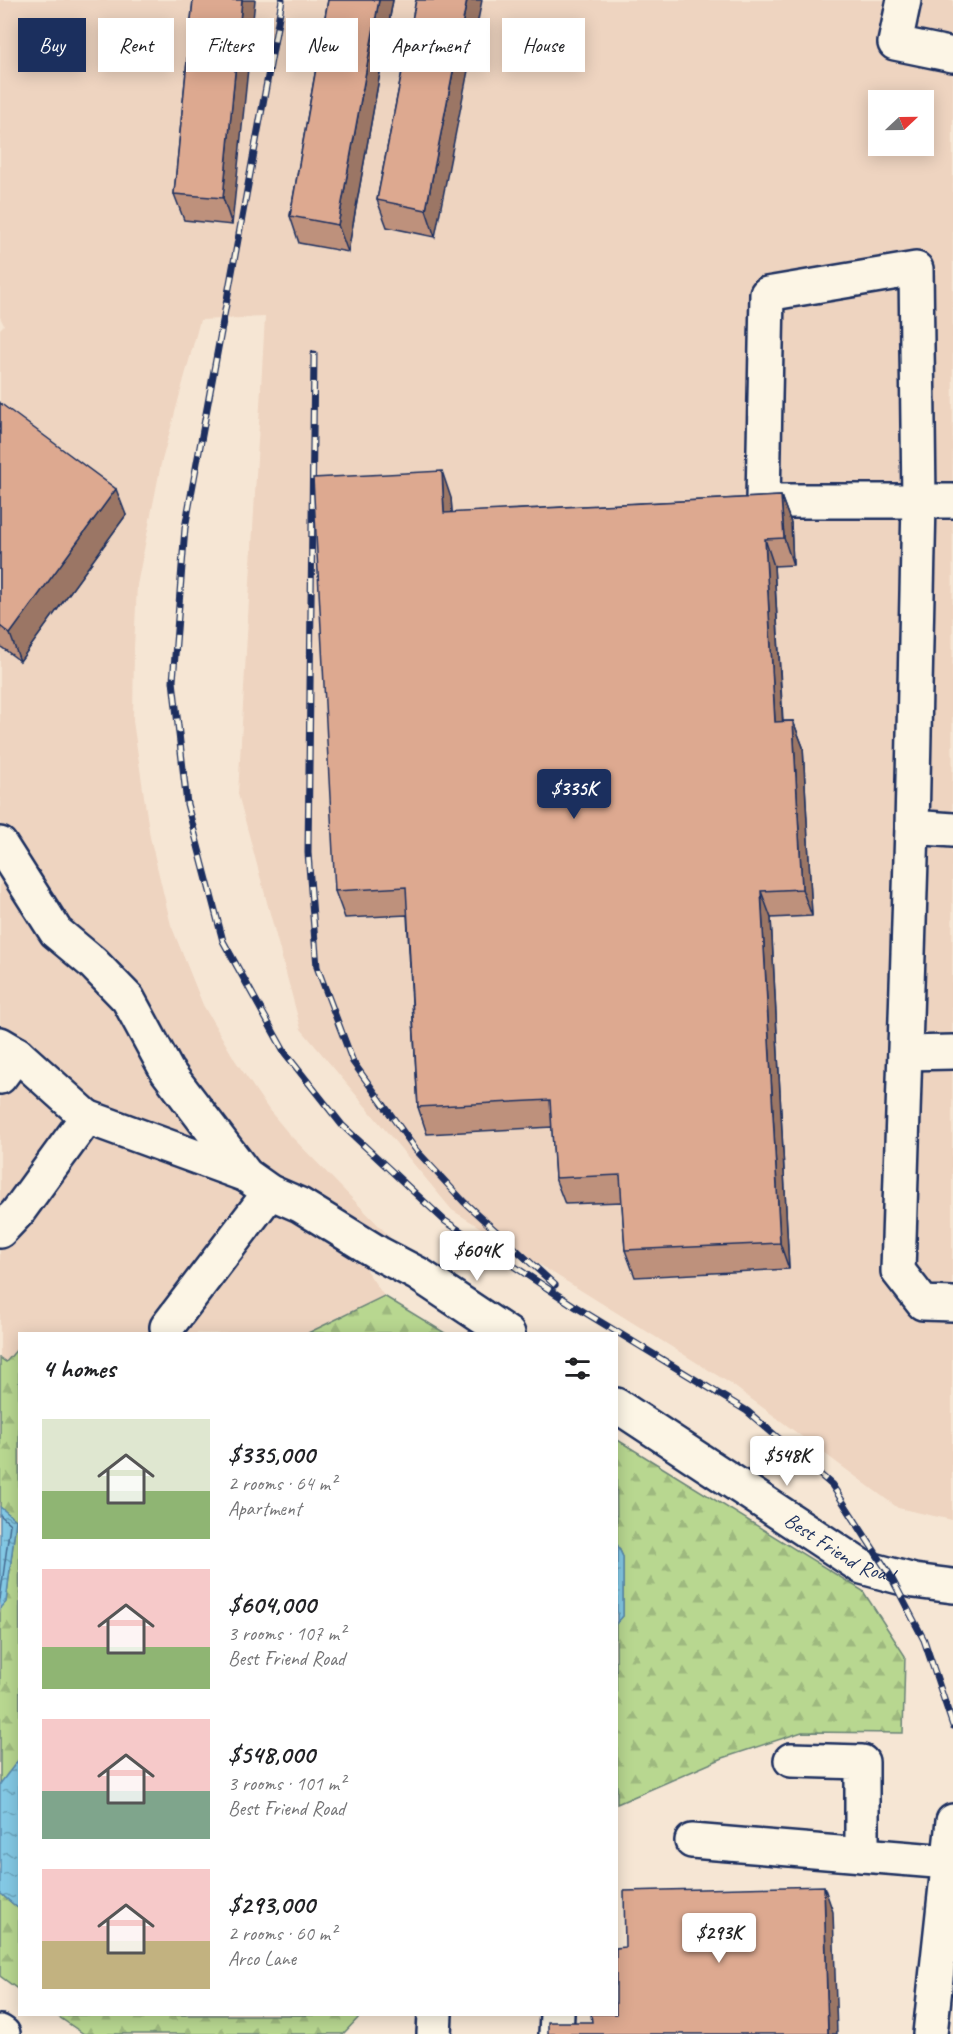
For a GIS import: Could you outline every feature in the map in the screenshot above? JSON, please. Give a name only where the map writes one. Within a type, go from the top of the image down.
[{"type":"street","points":[[904,0],[895,43],[953,55]]},
{"type":"street","points":[[953,501],[919,501],[763,501],[767,294],[916,269],[919,501],[912,827],[898,1270],[923,1303],[953,1304]]},
{"type":"street","points":[[912,827],[953,830]]},
{"type":"street","points":[[0,844],[56,932],[93,963],[128,999],[167,1071],[258,1184]]},
{"type":"street","points":[[905,1053],[953,1052]]},
{"type":"street","points":[[6,1058],[87,1117],[258,1184],[300,1205],[378,1253],[418,1274],[505,1332]]},
{"type":"street","points":[[0,1231],[17,1214],[87,1117]]},
{"type":"street","points":[[167,1327],[258,1184]]},
{"type":"street","name":"Best Friend Road","points":[[618,1406],[862,1567],[914,1581],[953,1586]]},
{"type":"street","points":[[791,1760],[862,1762],[862,1855]]},
{"type":"street","points":[[930,2034],[953,1821]]},
{"type":"street","points":[[692,1841],[948,1862]]},
{"type":"street","points":[[434,2034],[435,2016]]},
{"type":"street","points":[[556,2034],[557,2016]]},
{"type":"shaded area","points":[[0,0],[953,0],[952,1520],[898,1508],[731,1384],[452,1210],[301,1029],[238,794],[265,317],[200,320],[161,464],[137,585],[133,721],[150,837],[171,925],[203,1005],[235,1060],[269,1110],[289,1134],[390,1237],[366,1270],[384,1296],[310,1332],[18,1332],[18,1348],[5,1362],[0,1358],[0,329],[4,325],[0,317]]},
{"type":"green space","points":[[384,1296],[443,1332],[310,1332]]},
{"type":"green space","points":[[18,1348],[18,1762],[0,1784],[0,1609],[6,1602],[16,1520],[0,1507],[0,1358],[6,1362]]},
{"type":"green space","points":[[618,1440],[863,1591],[905,1656],[903,1733],[802,1732],[723,1758],[618,1804],[618,1621],[623,1616],[623,1557],[618,1546]]},
{"type":"green space","points":[[0,1893],[18,1908],[18,1989],[0,1976]]},
{"type":"green space","points":[[57,2016],[360,2016],[343,2034],[84,2034]]},
{"type":"water","points":[[0,1507],[16,1520],[6,1602],[0,1609]]},
{"type":"water","points":[[618,1546],[623,1557],[623,1616],[618,1622]]},
{"type":"water","points":[[18,1760],[18,1908],[0,1893],[0,1784]]},
{"type":"building","points":[[193,0],[242,0],[240,18],[191,18]]},
{"type":"building","points":[[328,0],[379,0],[376,18],[370,18],[370,49],[338,225],[290,216],[315,72],[358,72],[358,18],[325,18]]},
{"type":"building","points":[[416,0],[467,0],[463,18],[412,18]]},
{"type":"building","points":[[186,71],[235,72],[223,198],[174,194]]},
{"type":"building","points":[[402,72],[453,72],[426,210],[377,200]]},
{"type":"building","points":[[0,403],[116,489],[10,634],[0,626]]},
{"type":"building","points":[[442,471],[444,513],[781,496],[784,538],[765,539],[775,722],[793,721],[802,889],[761,891],[780,1243],[625,1250],[620,1175],[555,1178],[550,1100],[418,1107],[406,887],[335,891],[313,478]]},
{"type":"building","points":[[824,1886],[828,2034],[548,2034],[548,2022],[592,2022],[591,2016],[618,2016],[618,1948],[625,1947],[624,1891]]},
{"type":"railway","points":[[282,0],[185,528],[173,681],[187,804],[223,941],[285,1053],[342,1125],[445,1221],[617,1332]]},
{"type":"railway","points":[[314,354],[308,853],[317,967],[353,1062],[416,1150],[464,1202],[555,1285]]},
{"type":"railway","points":[[618,1333],[747,1411],[832,1485],[890,1575],[924,1640],[953,1726]]}]
